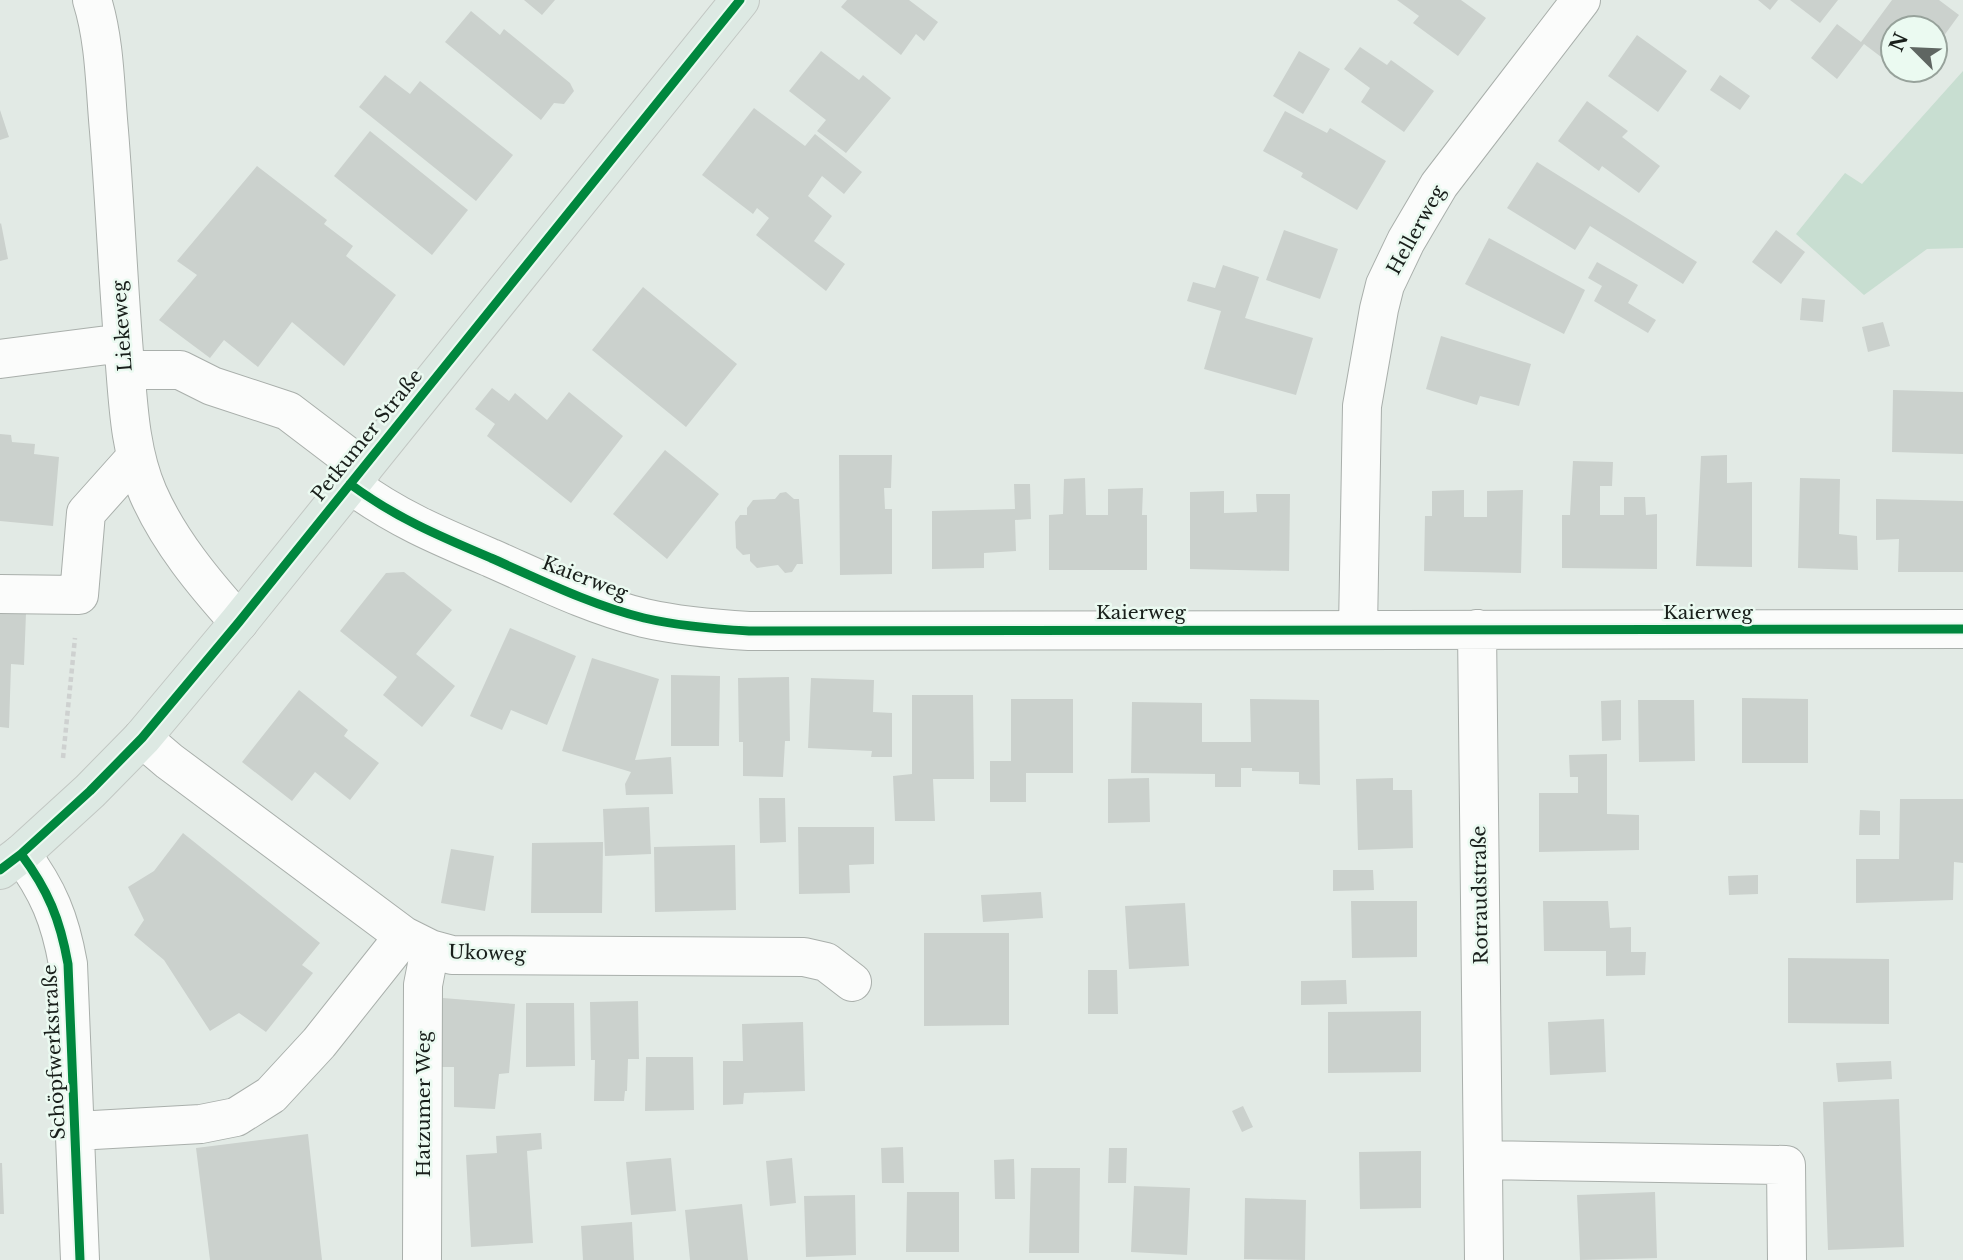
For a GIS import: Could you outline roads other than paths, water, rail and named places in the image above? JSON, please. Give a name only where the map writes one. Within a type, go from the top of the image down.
[{"type":"main road","name":"Petkumer Straße","points":[[11,862],[90,791],[142,738],[239,622],[740,0]]},
{"type":"street","name":"Liekeweg","points":[[92,0],[98,19],[127,400],[136,457],[148,493],[175,542],[208,588],[239,622]]},
{"type":"street","name":"Hellerweg","points":[[1358,629],[1362,406],[1385,285],[1406,240],[1439,185],[1581,0]]},
{"type":"street","name":"Kaierweg","points":[[0,359],[125,356],[180,370],[212,386],[288,411],[356,476],[380,506],[407,522],[578,596],[644,618],[697,628],[750,631],[1963,629]]},
{"type":"street","points":[[0,594],[79,595],[86,513],[136,457]]},
{"type":"street","name":"Rotraudstraße","points":[[1477,629],[1484,1260]]},
{"type":"street","name":"Ukoweg","points":[[142,738],[169,761],[417,943],[452,955],[804,957],[826,962],[852,982]]},
{"type":"street","name":"Schöpfwerkstraße","points":[[11,862],[41,880],[51,899],[65,943],[70,986],[80,1260]]},
{"type":"street","points":[[76,1131],[201,1124],[236,1117],[271,1095],[417,943]]},
{"type":"street","name":"Hatzumer Weg","points":[[417,943],[423,985],[422,1260]]},
{"type":"street","points":[[1483,1160],[1786,1165],[1787,1260]]}]
